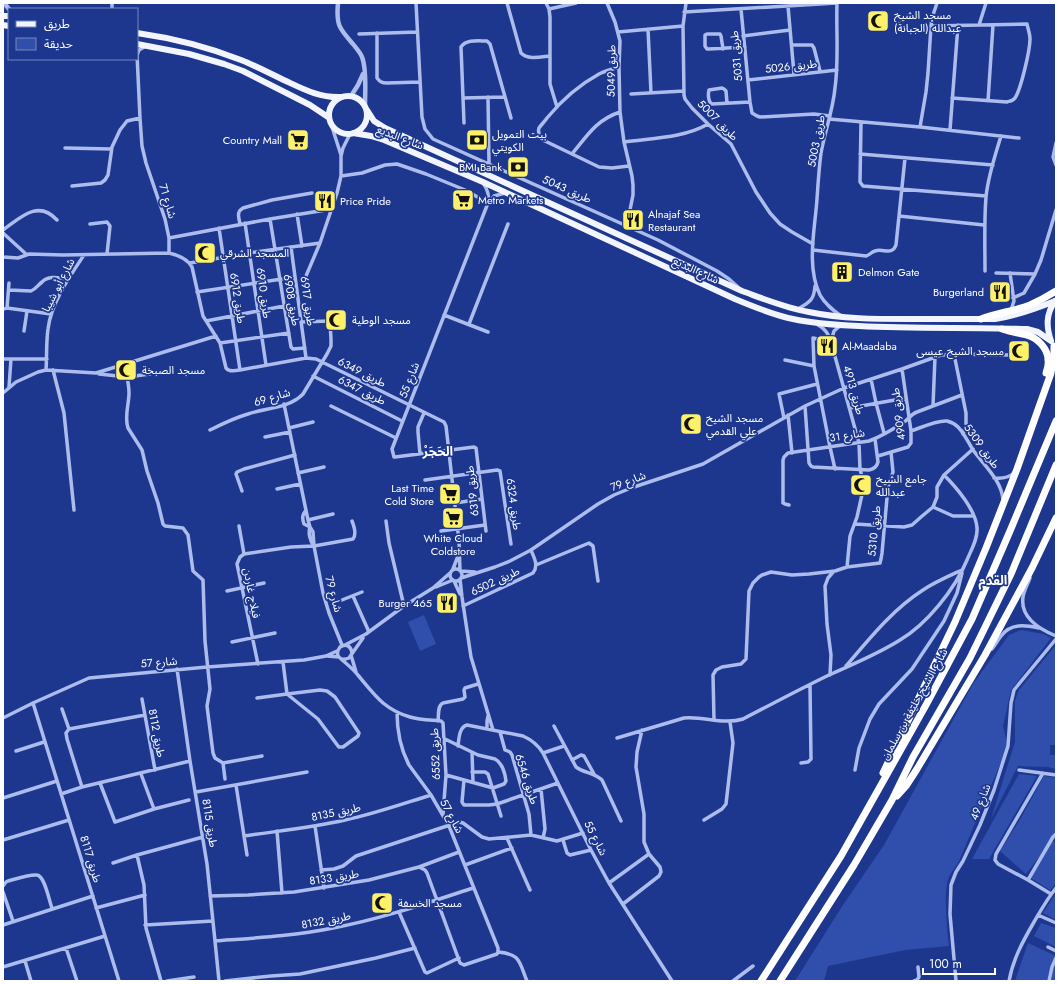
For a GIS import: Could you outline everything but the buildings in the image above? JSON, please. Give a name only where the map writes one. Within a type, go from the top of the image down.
[{"type":"highway","points":[[981,319],[1024,307],[1056,291]]},
{"type":"highway","points":[[1002,329],[1009,332],[1028,335],[1040,342],[1044,347],[1048,360],[1042,398]]},
{"type":"highway","points":[[860,822],[955,622],[1004,504],[1052,368],[1054,345]]},
{"type":"highway","name":"شارع الشيخ خليفة بن سلمان","points":[[761,981],[841,856],[926,705],[972,619],[1056,421]]},
{"type":"highway","points":[[780,981],[854,865],[892,800],[913,757],[970,658],[1010,574],[1056,465]]},
{"type":"highway","points":[[892,800],[906,786],[914,774],[985,655],[1032,568],[1056,518]]},
{"type":"main road","points":[[138,34],[174,40],[217,52],[248,63],[308,92],[332,97],[341,97]]},
{"type":"main road","points":[[138,44],[189,54],[243,71],[310,105],[328,117]]},
{"type":"main road","points":[[346,95],[351,96],[360,99],[366,108],[366,122],[358,131],[352,134],[344,134],[332,127],[328,117],[329,110],[331,104],[335,100],[346,95]]},
{"type":"main road","name":"شارع البديع","points":[[366,108],[374,121],[385,128],[742,291],[764,300],[796,309],[816,314],[890,319],[981,319],[1008,317],[1027,312],[1055,300]]},
{"type":"main road","name":"شارع البديع","points":[[352,134],[371,136],[384,140],[483,182],[735,299],[775,314],[792,319],[814,322],[888,328],[1027,329],[1035,331],[1054,345]]},
{"type":"main road","points":[[1054,345],[1047,330],[1047,318],[1051,306],[1055,300]]},
{"type":"street","points":[[338,3],[338,25],[360,53],[363,63],[366,108]]},
{"type":"street","name":"طريق 5043","points":[[416,3],[422,117],[425,129],[434,138],[624,224],[681,252],[717,271],[729,279],[742,291]]},
{"type":"street","points":[[507,3],[521,53],[528,57],[550,56]]},
{"type":"street","points":[[546,3],[549,9],[550,17],[550,84],[557,107]]},
{"type":"street","points":[[549,9],[576,3]]},
{"type":"street","name":"طريق 5049","points":[[607,3],[611,10],[620,41],[620,112],[624,142],[632,176],[633,194],[630,210],[624,224]]},
{"type":"street","name":"طريق 5007","points":[[686,3],[683,26],[684,95],[688,103],[708,124],[731,144],[756,192],[770,213],[780,224],[813,244]]},
{"type":"street","points":[[757,8],[758,3]]},
{"type":"street","points":[[684,12],[757,8],[782,5],[788,6],[837,3]]},
{"type":"street","name":"طريق 5003","points":[[837,3],[835,87],[830,117],[821,154],[813,244],[813,268],[816,282],[824,301],[828,306],[842,316]]},
{"type":"street","points":[[920,127],[926,92],[932,18],[937,3]]},
{"type":"street","points":[[979,25],[986,3]]},
{"type":"street","points":[[788,6],[794,74]]},
{"type":"street","name":"طريق 5031","points":[[727,103],[726,91],[724,88],[709,90],[708,93],[710,104],[750,102],[741,9]]},
{"type":"street","points":[[931,26],[1027,24],[1030,39],[1025,66],[1015,98],[1007,102],[952,98]]},
{"type":"street","points":[[950,130],[958,25]]},
{"type":"street","points":[[988,101],[993,25]]},
{"type":"street","points":[[618,32],[683,26]]},
{"type":"street","points":[[648,29],[651,93]]},
{"type":"street","points":[[744,36],[790,30]]},
{"type":"street","points":[[358,34],[418,32]]},
{"type":"street","points":[[377,33],[377,78],[379,81],[383,83],[420,82]]},
{"type":"street","points":[[723,49],[720,34],[704,35],[706,48],[708,50],[723,49],[744,47]]},
{"type":"street","points":[[464,123],[461,47],[465,42],[489,42],[511,118]]},
{"type":"street","points":[[792,45],[814,46],[820,72]]},
{"type":"street","name":"شارع 71","points":[[138,52],[143,47],[147,46]]},
{"type":"street","name":"شارع 71","points":[[137,60],[142,146],[146,163],[165,219],[169,238],[169,253]]},
{"type":"street","points":[[619,67],[597,75],[576,90],[557,107],[542,124],[539,133],[541,138],[545,141],[600,167],[612,168],[629,166]]},
{"type":"street","name":"طريق 5026","points":[[748,80],[836,70]]},
{"type":"street","points":[[351,96],[364,73]]},
{"type":"street","points":[[631,94],[684,91]]},
{"type":"street","points":[[488,97],[489,164]]},
{"type":"street","points":[[463,98],[505,97]]},
{"type":"street","points":[[750,102],[752,113],[757,116],[814,114],[862,123],[920,127],[1019,138]]},
{"type":"street","points":[[572,154],[594,127],[612,114],[620,112]]},
{"type":"street","points":[[72,186],[101,183],[105,180],[108,175],[111,149],[124,124],[127,121],[140,118]]},
{"type":"street","points":[[862,123],[860,182],[863,186],[986,196]]},
{"type":"street","points":[[624,142],[686,133],[698,130],[708,124]]},
{"type":"street","points":[[306,276],[332,209],[341,176],[341,156],[332,127]]},
{"type":"street","points":[[341,156],[346,141],[352,134]]},
{"type":"street","points":[[985,271],[984,225],[986,196],[1001,136]]},
{"type":"street","points":[[1056,143],[1053,157],[1056,165]]},
{"type":"street","points":[[65,148],[111,149]]},
{"type":"street","points":[[860,154],[993,165]]},
{"type":"street","points":[[813,250],[869,256],[876,251],[893,250],[896,245],[905,158]]},
{"type":"street","points":[[341,176],[362,173],[385,165],[397,164],[426,174],[474,195],[488,203]]},
{"type":"street","points":[[483,182],[488,193],[488,203]]},
{"type":"street","points":[[240,224],[238,213],[243,208],[272,200],[312,193]]},
{"type":"street","points":[[488,203],[494,196],[505,193]]},
{"type":"street","name":"شارع 55","points":[[461,571],[458,529],[446,426],[424,412],[409,405],[488,203]]},
{"type":"street","points":[[169,238],[245,223],[332,209]]},
{"type":"street","points":[[3,230],[25,215],[36,210],[46,212],[57,220]]},
{"type":"street","points":[[1014,299],[1024,293],[1035,274],[1041,260],[1056,210]]},
{"type":"street","points":[[297,214],[302,246]]},
{"type":"street","points":[[899,216],[984,225]]},
{"type":"street","name":"طريق 6908","points":[[270,219],[292,348],[305,348]]},
{"type":"street","points":[[90,224],[107,222],[110,224],[107,254]]},
{"type":"street","name":"طريق 6910","points":[[245,223],[266,365]]},
{"type":"street","points":[[469,324],[508,224]]},
{"type":"street","name":"طريق 6912","points":[[219,228],[240,370]]},
{"type":"street","points":[[3,233],[26,254]]},
{"type":"street","points":[[190,263],[320,243]]},
{"type":"street","name":"طريق 6917","points":[[291,247],[306,358]]},
{"type":"street","points":[[169,253],[180,256],[190,263],[192,267],[203,316],[220,343],[226,369],[230,371],[240,370],[306,358]]},
{"type":"street","name":"شارع أبو شيبا","points":[[46,370],[48,328],[51,314],[68,279],[84,254],[169,253]]},
{"type":"street","points":[[3,258],[18,258],[26,254],[84,254]]},
{"type":"street","points":[[996,273],[1035,274]]},
{"type":"street","points":[[1010,273],[1014,299],[1011,311]]},
{"type":"street","points":[[197,292],[295,277]]},
{"type":"street","points":[[9,290],[32,291],[47,278],[68,279]]},
{"type":"street","name":"طريق 5003","points":[[796,309],[812,300],[816,282]]},
{"type":"street","points":[[10,283],[5,308],[51,314]]},
{"type":"street","points":[[1014,299],[1018,305],[1024,307]]},
{"type":"street","points":[[206,321],[284,306]]},
{"type":"street","points":[[24,331],[26,311]]},
{"type":"street","points":[[444,315],[488,332]]},
{"type":"street","name":"شارع 69","points":[[210,430],[228,421],[248,414],[292,402],[303,394],[327,354],[331,346],[331,339],[329,322],[326,320],[302,322]]},
{"type":"street","name":"طريق 4913","points":[[814,322],[825,328],[828,332],[859,443],[860,470],[863,481],[863,490],[857,517],[850,536],[847,568]]},
{"type":"street","points":[[835,468],[814,366],[814,338],[831,342],[834,331],[842,325]]},
{"type":"street","points":[[220,343],[289,333]]},
{"type":"street","points":[[96,373],[216,336]]},
{"type":"street","name":"شارع 79","points":[[461,578],[510,561],[530,550],[582,514],[609,498],[631,488],[703,464],[786,416],[820,398],[844,388],[948,354],[1009,355]]},
{"type":"street","points":[[954,354],[966,419],[963,434]]},
{"type":"street","points":[[934,406],[935,357]]},
{"type":"street","points":[[3,358],[47,359]]},
{"type":"street","name":"طريق 6349","points":[[306,358],[316,359],[409,405]]},
{"type":"street","points":[[9,387],[10,359]]},
{"type":"street","points":[[785,360],[814,366]]},
{"type":"street","name":"طريق 4909","points":[[878,456],[910,446],[911,443],[911,431],[902,369]]},
{"type":"street","points":[[3,392],[25,377],[46,370],[96,373],[127,377],[150,374]]},
{"type":"street","points":[[53,370],[64,413],[74,510]]},
{"type":"street","name":"طريق 6347","points":[[313,376],[402,421]]},
{"type":"street","points":[[127,377],[129,394],[126,412],[127,424],[142,450],[158,503],[162,524],[165,526],[183,528],[188,535],[193,571],[203,580],[207,667],[210,689],[207,706],[213,753],[215,758],[223,763],[262,756]]},
{"type":"street","points":[[871,379],[884,433]]},
{"type":"street","points":[[789,505],[783,503],[783,460],[785,455],[792,452],[786,416],[779,394],[817,384]]},
{"type":"street","name":"شارع 31","points":[[792,452],[859,443],[875,439],[904,422],[913,414],[962,395]]},
{"type":"street","points":[[850,408],[906,398]]},
{"type":"street","points":[[284,404],[310,527]]},
{"type":"street","points":[[409,405],[392,449],[394,457],[448,450]]},
{"type":"street","points":[[331,406],[396,438]]},
{"type":"street","points":[[805,406],[809,463],[811,466],[816,468],[869,470],[875,467],[878,462],[875,439]]},
{"type":"street","points":[[420,454],[418,427],[424,412]]},
{"type":"street","name":"طريق 5309","points":[[911,431],[945,421],[958,427],[997,482],[1002,492],[1004,504]]},
{"type":"street","points":[[265,437],[313,422]]},
{"type":"street","name":"طريق 6319","points":[[448,450],[476,448],[486,531]]},
{"type":"street","points":[[855,524],[908,527],[912,525],[933,507],[936,502],[938,487],[944,475],[973,449]]},
{"type":"street","name":"طريق 5310","points":[[847,568],[878,564],[881,559],[888,487],[893,472],[891,452]]},
{"type":"street","points":[[242,491],[236,474],[237,472],[294,455]]},
{"type":"street","points":[[298,473],[324,467]]},
{"type":"street","name":"طريق 5309","points":[[994,478],[1007,477],[1017,469]]},
{"type":"street","name":"طريق 6324","points":[[425,480],[497,470],[500,472],[511,544]]},
{"type":"street","points":[[855,770],[859,748],[870,719],[879,704],[912,669],[944,621],[955,598],[963,570],[977,535],[974,516],[964,498],[944,475]]},
{"type":"street","points":[[277,489],[300,484]]},
{"type":"street","points":[[455,503],[482,499]]},
{"type":"street","points":[[933,507],[953,516],[974,516]]},
{"type":"street","points":[[306,510],[302,514],[302,517],[304,524],[310,527]]},
{"type":"street","points":[[308,520],[333,514]]},
{"type":"street","name":"فيلاج غاردن","points":[[258,664],[237,564],[240,557],[244,554],[298,546],[314,546],[353,539],[355,535],[352,521]]},
{"type":"street","points":[[386,521],[404,606]]},
{"type":"street","points":[[441,531],[485,525]]},
{"type":"street","points":[[239,526],[244,554]]},
{"type":"street","name":"شارع 79","points":[[310,527],[313,532],[314,546],[323,593],[329,613],[344,645]]},
{"type":"street","points":[[530,550],[536,566],[589,543],[593,546],[598,581]]},
{"type":"street","name":"شارع 55","points":[[453,569],[460,552]]},
{"type":"street","name":"طريق 6502","points":[[463,606],[531,575],[535,571],[536,566]]},
{"type":"street","points":[[714,720],[713,675],[716,670],[722,667],[741,664],[746,659],[749,591],[756,580],[762,575],[771,572],[792,575],[835,571],[847,568]]},
{"type":"street","points":[[1032,568],[1023,602],[1026,614],[1029,619],[1042,629],[1056,636]]},
{"type":"street","points":[[478,684],[465,688],[465,697],[463,699],[440,705],[438,721],[410,717],[386,706],[376,698],[356,673],[340,658],[337,651],[340,647],[368,633],[404,606],[433,588],[453,569],[458,569],[462,573],[462,597],[469,648],[478,684],[493,730]]},
{"type":"street","points":[[617,738],[684,718],[693,717],[730,722],[743,719],[901,640],[932,614],[963,570]]},
{"type":"street","points":[[845,668],[875,632],[894,613],[923,590],[963,570]]},
{"type":"street","name":"شارع 79","points":[[461,571],[480,572]]},
{"type":"street","points":[[830,675],[831,655],[825,586],[828,578],[835,571]]},
{"type":"street","points":[[450,573],[450,577],[454,580],[462,597]]},
{"type":"street","points":[[433,588],[461,578]]},
{"type":"street","points":[[227,591],[264,583]]},
{"type":"street","points":[[342,600],[362,592]]},
{"type":"street","points":[[353,596],[368,633]]},
{"type":"street","points":[[985,655],[1004,632],[1013,627],[1022,625],[1042,629]]},
{"type":"street","points":[[232,642],[274,633]]},
{"type":"street","points":[[340,658],[347,659],[368,633]]},
{"type":"street","name":"شارع 49","points":[[956,981],[950,914],[951,885],[980,824],[994,790],[1008,746],[1010,703],[1014,690],[1056,639]]},
{"type":"street","points":[[344,645],[349,646],[351,649],[356,673]]},
{"type":"street","name":"شارع 57","points":[[3,718],[89,678],[177,669],[304,660],[326,656],[337,651]]},
{"type":"street","name":"شارع 57","points":[[326,656],[340,658]]},
{"type":"street","points":[[257,698],[287,694],[320,690],[324,690],[332,693],[359,731],[359,735],[344,746],[339,747],[318,719],[287,694],[283,662]]},
{"type":"street","name":"طريق 8115","points":[[177,669],[190,761],[203,837],[216,941],[219,981]]},
{"type":"street","points":[[801,763],[808,762],[811,759],[810,685]]},
{"type":"street","name":"طريق 8112","points":[[142,699],[155,770]]},
{"type":"street","name":"طريق 8117","points":[[33,703],[119,981]]},
{"type":"street","points":[[62,709],[69,729],[66,733],[67,739],[82,787]]},
{"type":"street","name":"شارع 57","points":[[397,712],[398,734],[404,757],[449,825],[498,948],[498,952]]},
{"type":"street","points":[[69,729],[145,715]]},
{"type":"street","points":[[487,729],[488,716]]},
{"type":"street","name":"طريق 6552","points":[[438,721],[443,723],[446,775],[443,814]]},
{"type":"street","points":[[704,820],[722,809],[726,804],[733,743],[730,722]]},
{"type":"street","name":"شارع 55","points":[[458,746],[461,729],[463,726],[467,725],[528,738],[536,744],[543,753],[590,850],[609,883],[672,980]]},
{"type":"street","points":[[554,726],[574,766],[598,776],[605,784],[621,821]]},
{"type":"street","points":[[623,904],[661,874],[660,867],[649,854],[644,842],[644,814],[636,767],[637,752],[642,730]]},
{"type":"street","name":"طريق 6546","points":[[500,732],[506,751],[510,752],[512,755],[530,819],[531,835]]},
{"type":"street","points":[[444,739],[472,752],[496,759],[500,762],[506,781],[504,784],[493,788],[446,775]]},
{"type":"street","points":[[16,751],[44,742]]},
{"type":"street","points":[[543,753],[564,746]]},
{"type":"street","points":[[472,752],[473,782]]},
{"type":"street","points":[[572,760],[581,755],[584,756],[594,774]]},
{"type":"street","name":"طريق 8112","points":[[61,794],[82,787],[190,761]]},
{"type":"street","points":[[223,763],[225,779]]},
{"type":"street","points":[[1019,770],[1056,775]]},
{"type":"street","points":[[196,792],[307,772]]},
{"type":"street","points":[[472,772],[487,773],[501,816]]},
{"type":"street","points":[[1043,773],[999,848],[995,860],[998,864],[1051,894]]},
{"type":"street","points":[[141,774],[154,809]]},
{"type":"street","points":[[464,780],[462,802],[467,805],[489,806],[558,783]]},
{"type":"street","points":[[3,798],[57,781]]},
{"type":"street","points":[[100,783],[115,822],[154,809],[189,800]]},
{"type":"street","points":[[236,785],[247,855]]},
{"type":"street","points":[[541,789],[545,829],[543,838]]},
{"type":"street","name":"طريق 8135","points":[[244,836],[315,826],[358,817],[430,795]]},
{"type":"street","points":[[3,840],[69,820]]},
{"type":"street","points":[[321,870],[334,869],[343,866],[356,856],[457,822],[461,822],[479,835],[493,839],[531,835],[553,840],[563,840],[583,833]]},
{"type":"street","points":[[315,826],[324,888]]},
{"type":"street","points":[[277,831],[282,893]]},
{"type":"street","points":[[1028,880],[1056,834]]},
{"type":"street","points":[[113,863],[203,837]]},
{"type":"street","points":[[507,838],[530,890]]},
{"type":"street","points":[[563,840],[567,853],[570,855],[590,850]]},
{"type":"street","points":[[464,865],[512,848]]},
{"type":"street","name":"طريق 8133","points":[[210,896],[248,896],[324,888],[369,880],[419,867],[459,852]]},
{"type":"street","points":[[609,883],[649,854]]},
{"type":"street","points":[[137,855],[144,881],[145,925],[161,981]]},
{"type":"street","points":[[419,867],[427,873],[460,963],[462,964],[495,955],[498,952],[509,953],[517,958],[527,981]]},
{"type":"street","points":[[3,886],[8,881],[34,874],[40,876],[43,880],[52,908]]},
{"type":"street","name":"طريق 8132","points":[[216,941],[277,937],[351,925],[399,912],[474,888]]},
{"type":"street","points":[[1009,981],[1014,961],[1019,950],[1038,915],[1056,888]]},
{"type":"street","points":[[3,892],[13,921]]},
{"type":"street","points":[[96,908],[145,895]]},
{"type":"street","points":[[3,924],[93,896]]},
{"type":"street","points":[[399,912],[425,972],[427,973],[459,958]]},
{"type":"street","points":[[1038,915],[1056,923]]},
{"type":"street","points":[[145,925],[213,921]]},
{"type":"street","points":[[3,967],[104,936]]},
{"type":"street","points":[[1048,946],[1056,951]]},
{"type":"street","points":[[66,948],[77,981]]},
{"type":"street","points":[[225,981],[310,972],[415,948]]},
{"type":"street","points":[[1049,981],[1052,967],[1056,958]]},
{"type":"street","points":[[25,961],[31,981]]},
{"type":"street","points":[[733,981],[753,966]]},
{"type":"street","points":[[914,981],[919,977],[918,967]]},
{"type":"street","points":[[167,981],[194,977]]},
{"type":"green space","points":[[424,615],[436,644],[420,651],[408,622]]},
{"type":"green space","points":[[1021,630],[1043,634],[1051,638],[1011,690],[1003,726],[1008,746],[959,861],[951,873],[947,883],[946,900],[949,946],[905,950],[828,966],[824,981],[795,981],[843,905],[884,845],[973,684],[1009,635]]},
{"type":"green space","points":[[1056,645],[1056,745],[1050,745],[1050,755],[1056,755],[1056,769],[1048,767],[1018,766],[991,819],[1015,742],[1015,701],[1019,690]]},
{"type":"green space","points":[[1019,774],[1037,776],[989,859],[972,859]]},
{"type":"green space","points":[[1044,776],[1056,778],[1056,832],[1051,840],[1056,843],[1056,884],[1050,890],[1031,878],[1051,841],[1026,874],[1000,851],[1021,818]]},
{"type":"green space","points":[[1056,893],[1056,920],[1043,913]]},
{"type":"green space","points":[[1041,923],[1056,928],[1056,947],[1034,936]]},
{"type":"green space","points":[[1028,943],[1056,956],[1056,981],[1015,981]]},
{"type":"place","name":"مسجد الشيخ عبدالله (الجبانة)","points":[[878,21]]},
{"type":"place","name":"Country Mall","points":[[298,140]]},
{"type":"place","name":"بيت التمويل الكويتي","points":[[477,140]]},
{"type":"place","name":"BMI Bank","points":[[518,167]]},
{"type":"place","name":"Metro Markets","points":[[463,200]]},
{"type":"place","name":"Price Pride","points":[[325,201]]},
{"type":"place","name":"Alnajaf Sea Restaurant","points":[[633,220]]},
{"type":"place","name":"المسجد الشرقي","points":[[205,253]]},
{"type":"place","name":"Delmon Gate","points":[[842,272]]},
{"type":"place","name":"Burgerland","points":[[1000,292]]},
{"type":"place","name":"مسجد الوطية","points":[[336,320]]},
{"type":"place","name":"Al-Maadaba","points":[[827,346]]},
{"type":"place","name":"مسجد الشيخ عيسى","points":[[1019,351]]},
{"type":"place","name":"مسجد الصبخة","points":[[126,370]]},
{"type":"place","name":"مسجد الشيخ علي القدمي","points":[[691,424]]},
{"type":"place","name":"جامع الشيخ عبدالله","points":[[861,485]]},
{"type":"place","name":"Last Time Cold Store","points":[[450,494]]},
{"type":"place","name":"White Cloud Coldstore","points":[[453,518]]},
{"type":"place","name":"Burger 465","points":[[447,603]]},
{"type":"place","name":"مسجد الخسفة","points":[[382,903]]},
{"type":"district","name":"الحَجَرْ","points":[[438,451]]},
{"type":"district","name":"القدم","points":[[993,580]]}]
